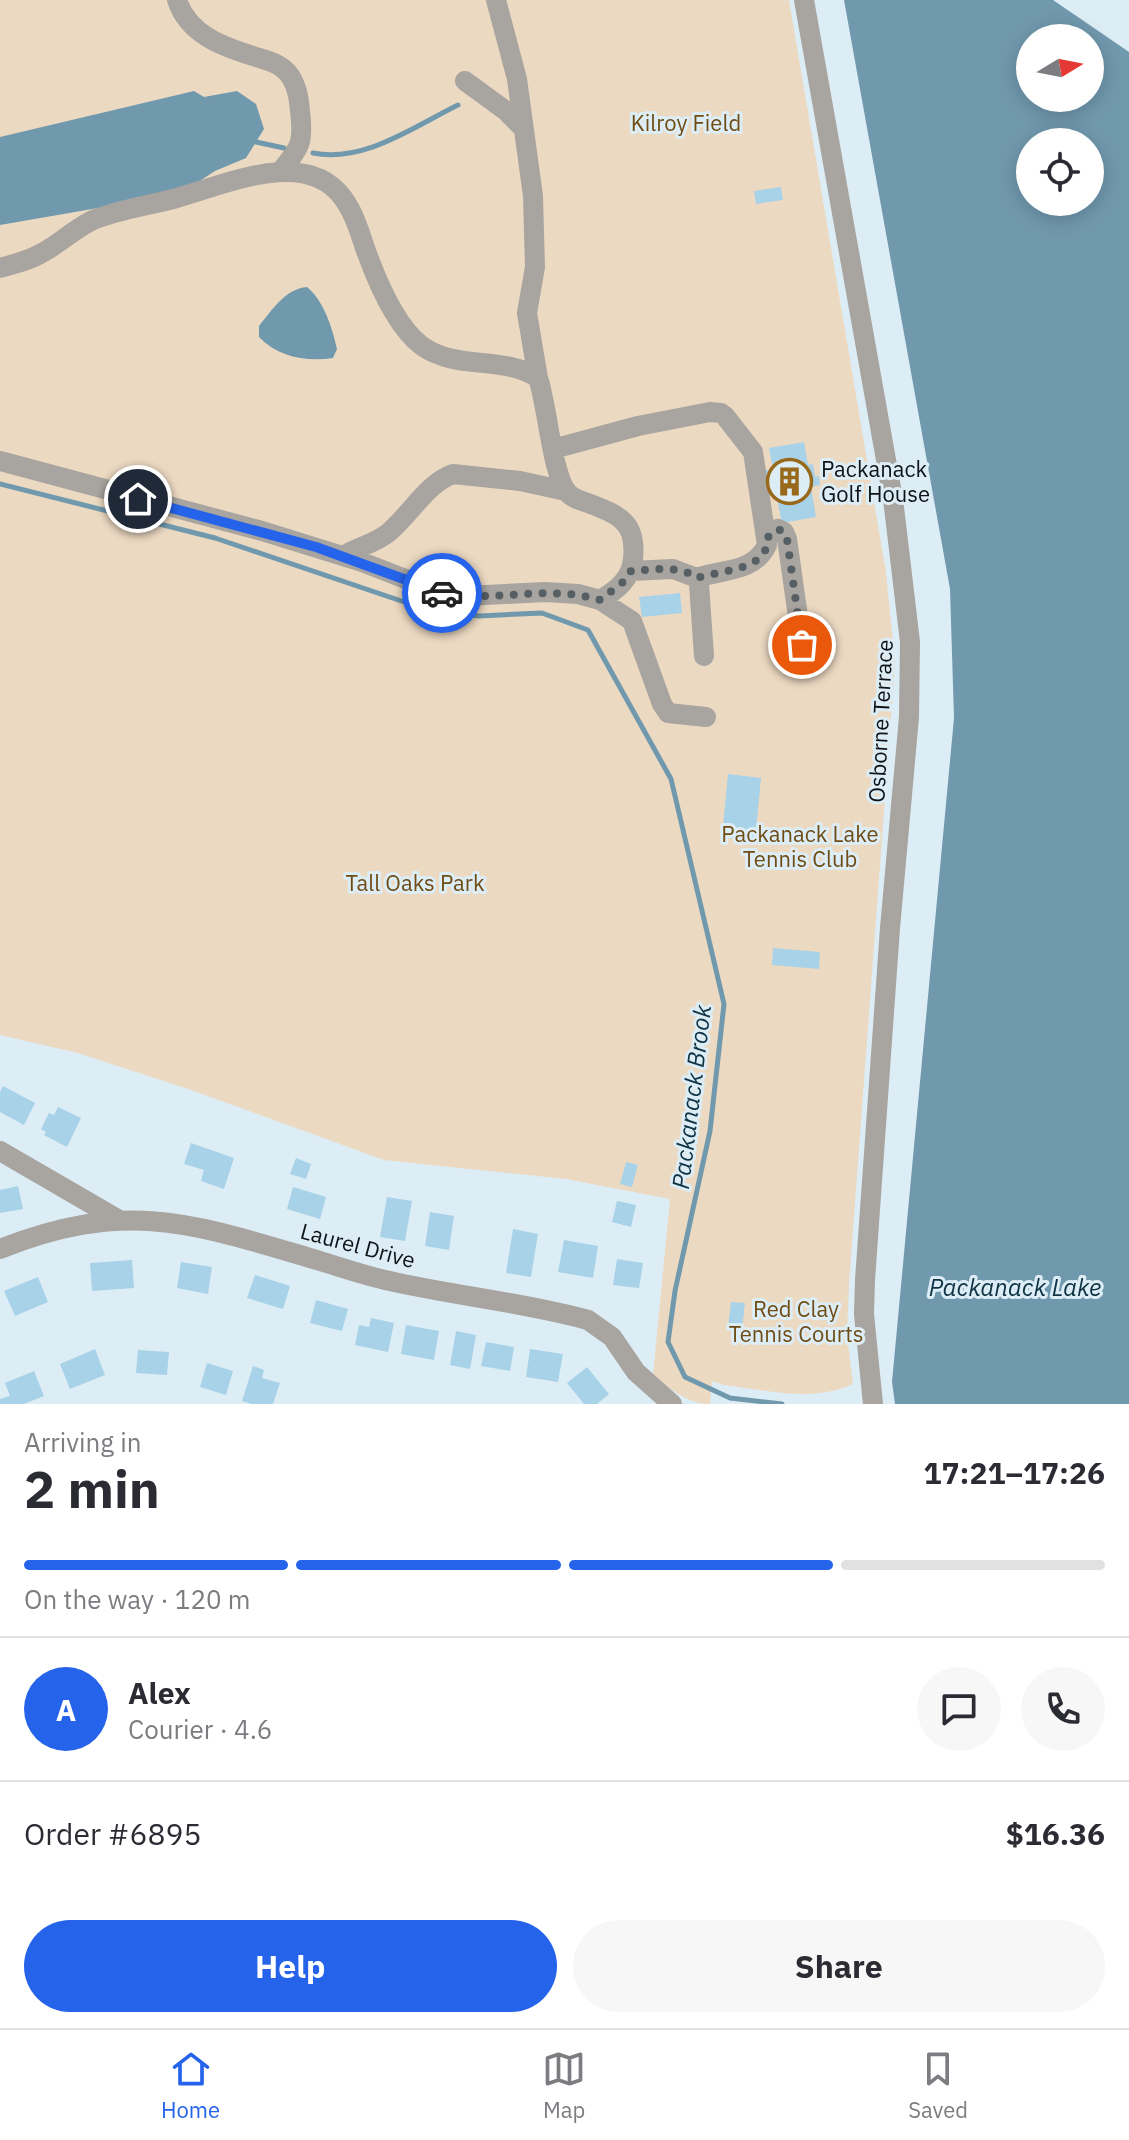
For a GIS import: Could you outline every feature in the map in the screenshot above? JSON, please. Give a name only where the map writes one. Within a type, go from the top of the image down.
[{"type":"street","points":[[177,0],[183,16],[201,33],[224,46],[284,68],[298,98],[300,147],[317,175],[336,189],[350,208],[394,313],[413,339],[440,356],[474,364],[518,368],[538,378]]},
{"type":"street","points":[[496,0],[511,51],[533,196],[535,267],[527,313],[553,449],[566,491]]},
{"type":"street","name":"Osborne Terrace","points":[[804,0],[893,499],[910,642],[909,717],[890,928],[865,1280],[864,1314],[873,1404]]},
{"type":"street","points":[[465,81],[506,111],[524,129]]},
{"type":"street","points":[[280,172],[300,147]]},
{"type":"street","points":[[0,268],[40,255],[95,219],[185,196],[222,182],[280,172],[317,175]]},
{"type":"street","points":[[553,449],[638,426],[721,413],[753,452],[767,538],[765,551],[749,564],[697,578]]},
{"type":"street","points":[[0,461],[262,531],[343,556],[444,594],[566,593],[600,600],[632,621]]},
{"type":"street","points":[[343,556],[382,537],[435,485],[453,474],[520,481],[566,491],[576,499],[619,516],[633,534],[635,543],[629,575],[632,621],[662,704],[668,713],[706,717]]},
{"type":"street","points":[[767,538],[778,529],[784,532],[787,539],[802,645]]},
{"type":"street","points":[[600,600],[629,575],[673,569],[685,571],[697,578],[699,584],[704,656]]},
{"type":"street","points":[[0,1151],[119,1220]]},
{"type":"street","name":"Laurel Drive","points":[[0,1249],[66,1227],[119,1220],[166,1221],[211,1229],[387,1281],[588,1320],[612,1337],[636,1372],[672,1404]]},
{"type":"green space","points":[[0,0],[789,0],[886,572],[895,663],[849,1284],[847,1335],[853,1384],[821,1393],[789,1394],[712,1381],[710,1404],[686,1398],[653,1375],[670,1199],[566,1179],[384,1160],[194,1091],[78,1053],[0,1035]]},
{"type":"water","name":"Packanack Lake","points":[[844,0],[1053,0],[1088,24],[1016,24],[1016,112],[1104,112],[1104,35],[1129,52],[1129,1404],[895,1404],[892,1382],[954,718],[950,589]]},
{"type":"water","points":[[194,91],[204,97],[237,91],[256,104],[264,129],[246,158],[215,171],[189,188],[150,199],[0,225],[0,137]]},
{"type":"water","points":[[307,287],[323,307],[330,323],[337,349],[333,358],[293,356],[275,349],[259,337],[259,326],[280,301],[292,292]]},
{"type":"building","points":[[781,187],[783,200],[756,204],[754,191]]},
{"type":"building","name":"Packanack Golf House","points":[[804,442],[808,465],[813,464],[815,477],[819,476],[820,485],[811,487],[816,517],[782,523],[776,494],[763,496],[758,471],[773,469],[769,448]]},
{"type":"building","points":[[680,593],[682,613],[642,617],[639,597]]},
{"type":"building","points":[[728,774],[761,778],[755,841],[722,837]]},
{"type":"building","points":[[773,948],[820,952],[819,969],[772,965]]},
{"type":"building","points":[[3,1086],[35,1103],[24,1125],[0,1112]]},
{"type":"building","points":[[58,1107],[81,1118],[67,1147],[44,1135],[46,1132],[41,1129],[49,1113],[54,1115]]},
{"type":"building","points":[[191,1143],[234,1158],[224,1189],[201,1181],[204,1170],[184,1164]]},
{"type":"building","points":[[296,1158],[311,1164],[306,1179],[290,1174]]},
{"type":"building","points":[[626,1162],[638,1165],[632,1187],[620,1184]]},
{"type":"building","points":[[18,1186],[23,1209],[0,1213],[0,1190]]},
{"type":"building","points":[[293,1187],[326,1197],[320,1219],[287,1209]]},
{"type":"building","points":[[387,1197],[412,1201],[405,1241],[380,1237]]},
{"type":"building","points":[[617,1201],[636,1205],[631,1227],[612,1222]]},
{"type":"building","points":[[430,1212],[454,1216],[449,1250],[425,1246]]},
{"type":"building","points":[[513,1229],[538,1234],[531,1277],[506,1273]]},
{"type":"building","points":[[564,1240],[598,1246],[593,1278],[558,1272]]},
{"type":"building","points":[[617,1259],[643,1263],[639,1288],[613,1285]]},
{"type":"building","points":[[132,1260],[134,1288],[92,1291],[90,1263]]},
{"type":"building","points":[[181,1262],[212,1267],[208,1294],[177,1288]]},
{"type":"building","points":[[255,1275],[290,1286],[283,1309],[247,1298]]},
{"type":"building","points":[[38,1277],[48,1302],[15,1316],[4,1291]]},
{"type":"building","points":[[316,1300],[348,1309],[342,1331],[310,1323]]},
{"type":"building","points":[[731,1302],[745,1303],[742,1330],[728,1328]]},
{"type":"building","points":[[371,1318],[394,1323],[388,1352],[355,1345],[359,1325],[369,1327]]},
{"type":"building","points":[[406,1325],[439,1331],[434,1360],[401,1354]]},
{"type":"building","points":[[456,1331],[476,1335],[470,1369],[450,1365]]},
{"type":"building","points":[[486,1342],[514,1347],[510,1371],[481,1366]]},
{"type":"building","points":[[95,1349],[105,1375],[70,1389],[60,1364]]},
{"type":"building","points":[[530,1349],[563,1354],[558,1382],[526,1377]]},
{"type":"building","points":[[138,1350],[169,1352],[167,1375],[136,1373]]},
{"type":"building","points":[[207,1363],[233,1371],[226,1395],[200,1387]]},
{"type":"building","points":[[253,1366],[264,1370],[262,1378],[280,1383],[273,1404],[242,1401]]},
{"type":"building","points":[[587,1367],[609,1394],[597,1404],[584,1404],[567,1383]]},
{"type":"building","points":[[34,1371],[44,1396],[24,1404],[0,1404],[0,1399],[10,1396],[5,1383]]},
{"type":"waterway","points":[[313,153],[332,155],[369,148],[458,105]]},
{"type":"waterway","points":[[256,142],[284,148]]},
{"type":"waterway","name":"Packanack Brook","points":[[0,484],[215,538],[425,609],[479,616],[542,613],[588,630],[671,779],[724,1004],[710,1131],[675,1291],[668,1342],[685,1377],[730,1398],[782,1404]]},
{"type":"way so far","points":[[442,593],[466,596],[566,593],[600,600],[627,579],[631,571],[673,569],[697,578],[743,567],[765,551],[767,538],[778,529],[784,532],[787,539],[802,645]]},
{"type":"place","name":"Packanack Golf House","points":[[790,481]]},
{"type":"route","points":[[138,499],[316,547],[442,593]]},
{"type":"park label","name":"Kilroy Field","points":[[686,122]]},
{"type":"park label","name":"Packanack Lake Tennis Club","points":[[800,846]]},
{"type":"park label","name":"Tall Oaks Park","points":[[415,882]]},
{"type":"park label","name":"Red Clay Tennis Courts","points":[[796,1320]]}]
